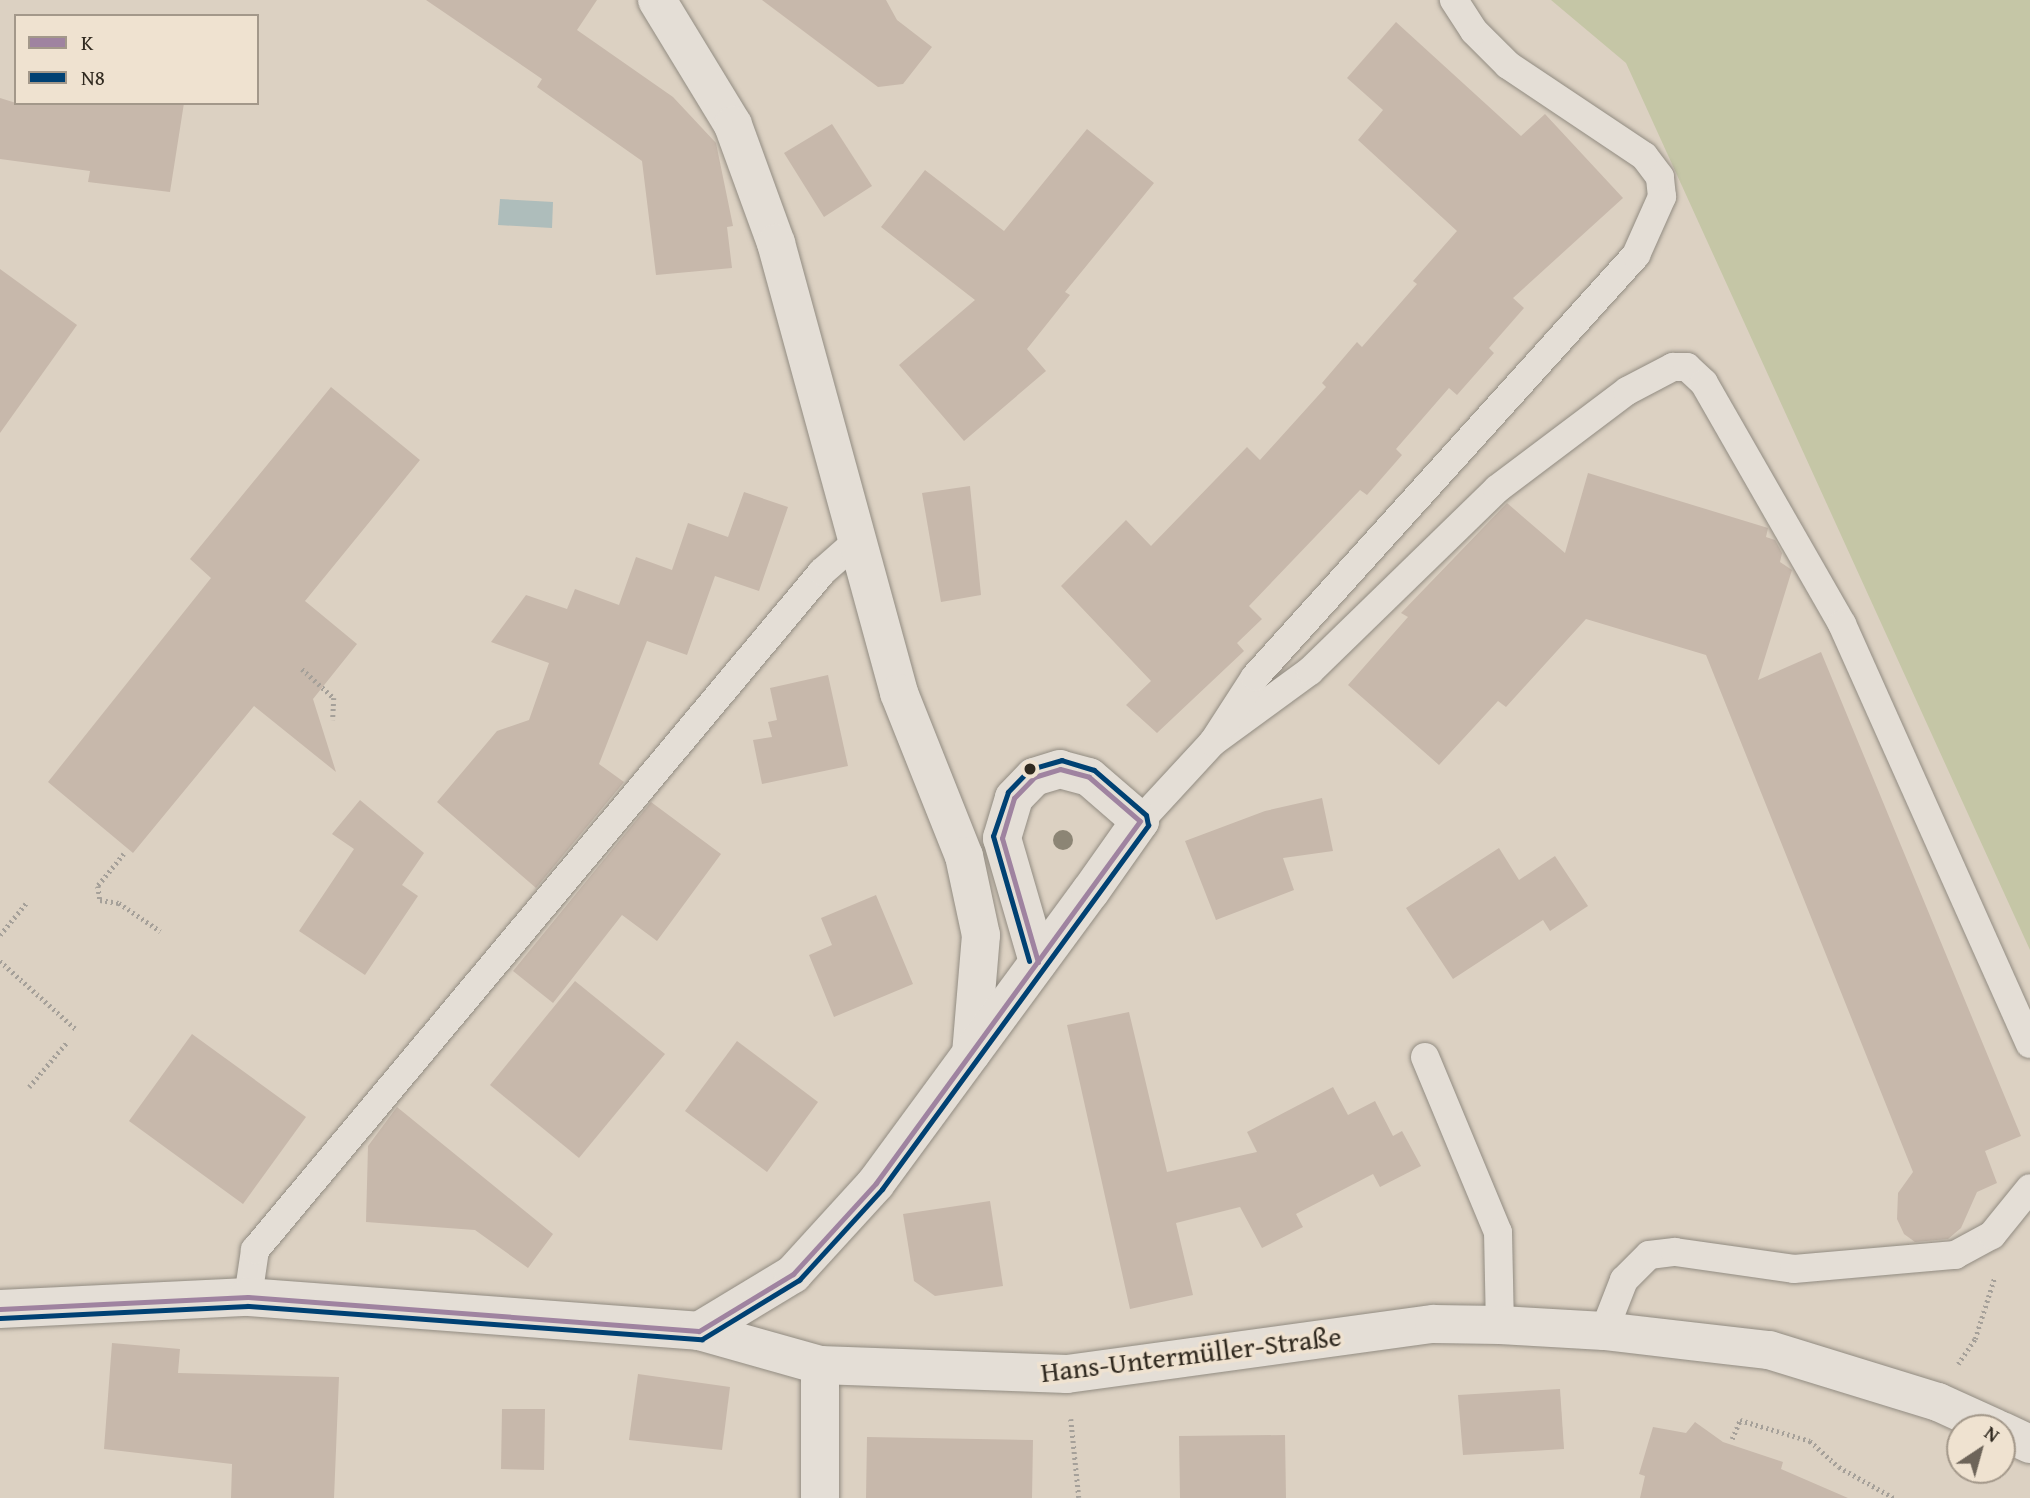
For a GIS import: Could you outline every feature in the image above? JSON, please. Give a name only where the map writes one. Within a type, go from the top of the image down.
[{"type":"street","points":[[657,0],[733,125],[776,243],[899,693],[949,814],[973,888],[981,935],[971,1054]]},
{"type":"street","points":[[699,1331],[793,1274],[876,1183],[971,1054],[1038,962],[1140,821],[1089,777],[1060,769],[1034,777],[1014,798],[1002,838],[1038,962]]},
{"type":"street","name":"Hans-Untermüller-Straße","points":[[0,1309],[248,1297],[699,1331],[820,1365],[1067,1374],[1434,1324],[1500,1325],[1604,1331],[1769,1350],[1938,1402],[1964,1414]]},
{"type":"street","points":[[820,1365],[820,1498]]},
{"type":"lane","points":[[1140,821],[1213,742],[1255,677],[1636,255],[1662,197],[1660,177],[1644,156],[1508,65],[1474,31],[1454,0]]},
{"type":"lane","points":[[1213,742],[1310,671],[1497,489],[1627,391],[1673,367],[1687,367],[1704,383],[1842,624],[2030,1044]]},
{"type":"lane","points":[[248,1297],[255,1250],[813,583],[856,542]]},
{"type":"lane","points":[[1425,1057],[1497,1232],[1500,1325]]},
{"type":"lane","points":[[1604,1331],[1624,1280],[1649,1255],[1675,1252],[1794,1269],[1955,1255],[1992,1235],[2030,1188]]},
{"type":"path","points":[[302,669],[334,698],[334,720]]},
{"type":"path","points":[[124,854],[98,886],[100,900],[119,903],[160,931]]},
{"type":"path","points":[[0,935],[27,902]]},
{"type":"path","points":[[0,961],[77,1030]]},
{"type":"path","points":[[29,1087],[67,1042]]},
{"type":"path","points":[[1938,1402],[1975,1339],[2002,1255],[1992,1235]]},
{"type":"path","points":[[1067,1374],[1079,1498]]},
{"type":"path","points":[[1732,1439],[1740,1420],[1810,1441],[1839,1467],[1894,1498]]},
{"type":"green space","points":[[1551,0],[2030,0],[2030,950],[1626,63]]},
{"type":"shaded area","points":[[500,199],[553,202],[552,228],[498,225]]},
{"type":"building","points":[[426,0],[597,0],[577,30],[673,97],[716,143],[733,226],[727,227],[732,268],[656,275],[642,161],[537,87],[542,79]]},
{"type":"building","points":[[762,0],[886,0],[897,20],[932,47],[903,84],[878,87]]},
{"type":"building","points":[[1396,22],[1521,136],[1545,114],[1623,198],[1513,298],[1524,308],[1489,348],[1494,353],[1457,395],[1449,388],[1396,449],[1402,455],[1367,495],[1360,490],[1249,606],[1262,619],[1237,643],[1244,651],[1157,733],[1126,705],[1151,681],[1061,586],[1126,520],[1151,546],[1247,447],[1260,460],[1326,387],[1322,383],[1357,342],[1362,347],[1417,284],[1413,281],[1457,231],[1358,140],[1383,110],[1347,78]]},
{"type":"building","points":[[0,98],[14,102],[14,105],[184,105],[170,192],[88,182],[90,171],[0,159]]},
{"type":"building","points":[[832,124],[872,186],[824,217],[784,153]]},
{"type":"building","points":[[1087,129],[1154,183],[1065,292],[1070,295],[1027,349],[1046,371],[964,441],[899,365],[975,300],[881,227],[925,170],[1004,231]]},
{"type":"building","points":[[0,269],[77,325],[0,433]]},
{"type":"building","points":[[331,387],[420,460],[305,601],[357,644],[313,699],[336,772],[254,706],[133,853],[48,782],[211,578],[190,559]]},
{"type":"building","points":[[1588,473],[1768,528],[1766,537],[1775,540],[1782,553],[1780,562],[1792,570],[1758,680],[1821,652],[2021,1136],[1985,1151],[1997,1183],[1977,1192],[1961,1228],[1948,1239],[1915,1242],[1904,1234],[1897,1219],[1898,1193],[1913,1172],[1706,655],[1586,619],[1506,707],[1498,701],[1439,765],[1348,685],[1408,617],[1401,613],[1507,503],[1565,553]]},
{"type":"building","points":[[970,486],[981,595],[941,602],[922,493]]},
{"type":"building","points":[[744,492],[788,507],[759,591],[715,576],[687,655],[647,641],[599,764],[624,782],[536,888],[437,802],[497,731],[529,720],[549,663],[491,642],[526,595],[567,609],[575,589],[619,605],[636,557],[672,570],[688,523],[728,537]]},
{"type":"building","points":[[828,675],[848,766],[762,784],[753,740],[772,737],[768,722],[777,720],[770,688]]},
{"type":"building","points":[[1322,798],[1333,851],[1283,858],[1294,890],[1216,920],[1185,841],[1265,811]]},
{"type":"building","points":[[360,800],[424,853],[402,885],[418,896],[365,975],[299,931],[354,849],[332,834]]},
{"type":"building","points":[[651,802],[721,854],[657,941],[622,915],[553,1003],[513,971]]},
{"type":"building","points":[[1499,848],[1519,880],[1555,856],[1588,906],[1550,931],[1543,920],[1453,979],[1406,908]]},
{"type":"building","points":[[876,895],[913,984],[834,1017],[809,955],[832,945],[821,918]]},
{"type":"building","points":[[575,981],[665,1054],[579,1158],[490,1085]]},
{"type":"building","points":[[1129,1012],[1167,1172],[1257,1152],[1247,1132],[1333,1087],[1348,1115],[1375,1101],[1393,1136],[1402,1131],[1421,1166],[1380,1187],[1373,1174],[1296,1214],[1303,1227],[1262,1248],[1240,1207],[1176,1223],[1193,1295],[1130,1309],[1067,1025]]},
{"type":"building","points":[[192,1034],[306,1117],[243,1204],[129,1121]]},
{"type":"building","points":[[737,1041],[818,1102],[767,1172],[685,1111]]},
{"type":"building","points":[[397,1107],[553,1234],[528,1268],[475,1230],[366,1222],[368,1146]]},
{"type":"building","points":[[990,1201],[1003,1286],[935,1296],[914,1281],[903,1214]]},
{"type":"building","points":[[112,1343],[180,1349],[178,1373],[339,1377],[334,1498],[231,1498],[232,1464],[104,1449]]},
{"type":"building","points":[[638,1374],[730,1387],[722,1450],[629,1440]]},
{"type":"building","points":[[1560,1389],[1564,1449],[1463,1455],[1458,1395]]},
{"type":"building","points":[[502,1409],[545,1409],[544,1470],[501,1469]]},
{"type":"building","points":[[1695,1422],[1723,1442],[1783,1462],[1781,1469],[1848,1498],[1640,1498],[1645,1476],[1639,1474],[1653,1427],[1686,1433]]},
{"type":"building","points":[[1285,1435],[1286,1498],[1180,1498],[1179,1436]]},
{"type":"building","points":[[867,1437],[1033,1440],[1032,1498],[866,1498]]},
{"type":"transit line","name":"N8","points":[[0,1318],[248,1306],[702,1339],[799,1280],[882,1189],[1148,825],[1146,815],[1094,770],[1062,760],[1030,769],[1008,792],[993,836],[1029,961]]},
{"type":"transit line","name":"K","points":[[1038,962],[1002,838],[1014,798],[1034,777],[1060,769],[1089,777],[1140,821]]},
{"type":"transit line","name":"K","points":[[699,1331],[793,1274],[876,1183],[1140,821]]},
{"type":"transit line","name":"K","points":[[0,1309],[248,1297],[699,1331]]}]
